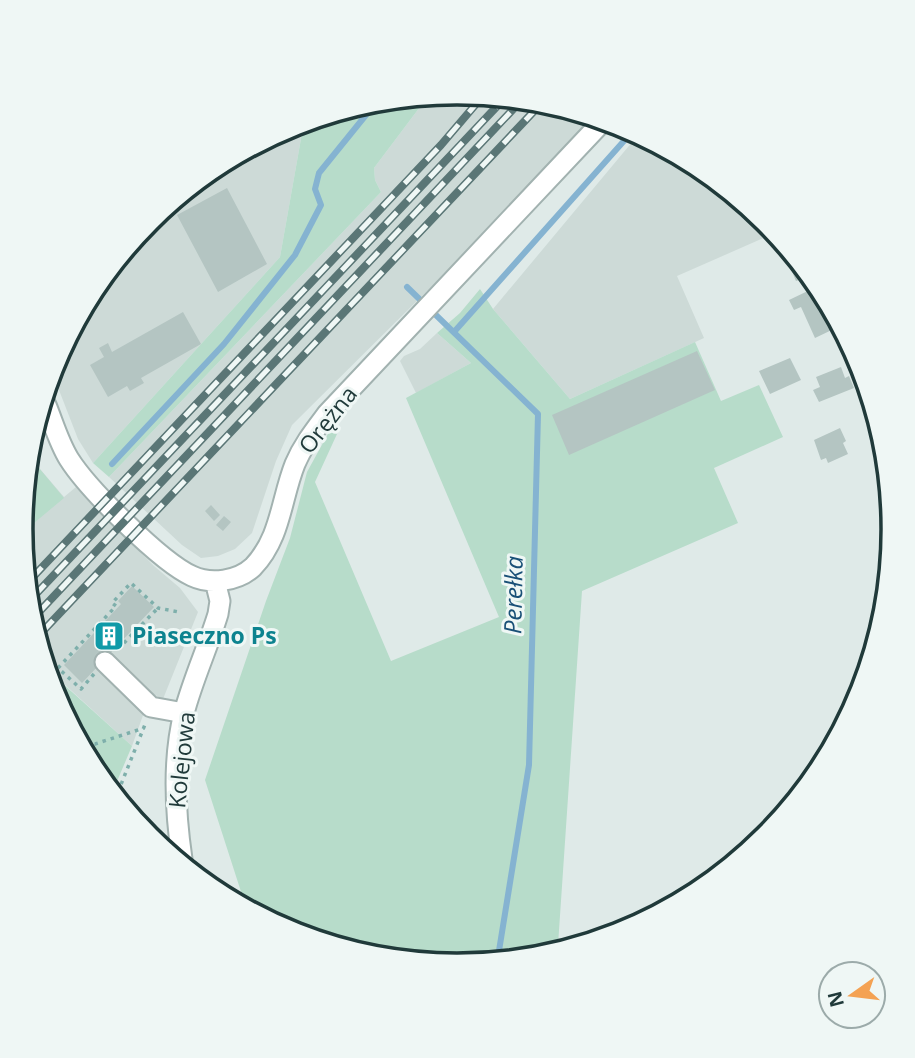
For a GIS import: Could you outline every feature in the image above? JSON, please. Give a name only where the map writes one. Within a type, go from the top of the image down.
[{"type":"street","name":"Orężna","points":[[215,581],[241,575],[263,554],[279,522],[289,483],[307,441],[327,414],[596,128]]},
{"type":"street","points":[[48,418],[68,457],[89,485],[158,552],[191,576],[215,581]]},
{"type":"street","name":"Kolejowa","points":[[181,850],[176,816],[176,778],[184,713],[218,614],[220,601],[215,581]]},
{"type":"street","points":[[105,662],[151,706],[184,713]]},
{"type":"path","points":[[158,608],[81,689],[58,668],[116,606],[112,603],[131,583],[158,608],[180,612]]},
{"type":"path","points":[[120,786],[151,706]]},
{"type":"path","points":[[92,744],[144,728]]},
{"type":"shaded area","points":[[458,105],[513,108],[586,125],[433,285],[292,425],[276,461],[252,533],[235,549],[218,556],[201,558],[182,545],[109,477],[381,192],[375,180],[374,168],[420,107]]},
{"type":"shaded area","points":[[302,134],[280,257],[93,463],[78,439],[58,388],[77,341],[121,271],[158,229],[199,192],[245,162]]},
{"type":"shaded area","points":[[632,143],[670,162],[716,192],[765,237],[677,276],[704,338],[570,399],[493,309]]},
{"type":"shaded area","points":[[437,333],[471,363],[416,393],[400,361],[404,356],[420,349]]},
{"type":"shaded area","points":[[38,467],[64,497],[76,487],[154,566],[180,588],[198,612],[163,699],[151,693],[132,746],[63,683],[56,665],[41,612],[34,557],[34,501]]},
{"type":"green space","points":[[420,107],[374,168],[375,180],[381,192],[109,477],[93,463],[280,257],[302,134],[348,119]]},
{"type":"green space","points":[[480,289],[493,309],[570,399],[695,342],[721,401],[759,385],[783,437],[714,468],[738,523],[582,591],[558,941],[513,950],[458,953],[402,950],[348,939],[295,921],[242,894],[205,780],[290,538],[307,472],[329,432],[337,434],[315,482],[391,661],[499,617],[406,398],[471,363],[437,333],[460,313]]},
{"type":"green space","points":[[38,467],[64,498],[33,524]]},
{"type":"green space","points":[[63,684],[132,746],[117,781],[90,741]]},
{"type":"building","points":[[227,188],[267,264],[218,292],[177,215]]},
{"type":"building","points":[[790,266],[800,280],[796,281]]},
{"type":"building","points":[[808,291],[832,330],[815,338],[801,307],[794,310],[789,300]]},
{"type":"building","points":[[183,312],[201,344],[141,378],[144,383],[130,391],[127,386],[108,397],[90,365],[104,357],[99,348],[108,343],[112,352]]},
{"type":"building","points":[[697,351],[715,390],[569,455],[552,415]]},
{"type":"building","points":[[790,358],[801,380],[770,394],[759,371]]},
{"type":"building","points":[[841,367],[845,378],[849,376],[854,388],[819,402],[813,390],[820,387],[816,377]]},
{"type":"building","points":[[840,428],[848,454],[828,463],[826,458],[821,460],[814,440]]},
{"type":"building","points":[[211,505],[220,515],[214,521],[205,511]]},
{"type":"building","points":[[224,516],[231,522],[223,531],[216,525]]},
{"type":"building","name":"Piaseczno Ps","points":[[132,586],[154,607],[82,683],[64,665],[121,604],[118,601]]},
{"type":"waterway","points":[[112,464],[224,344],[295,255],[321,205],[315,189],[319,173],[366,115]]},
{"type":"waterway","points":[[454,332],[625,140]]},
{"type":"waterway","name":"Perełka","points":[[407,287],[538,414],[529,765],[499,951]]},
{"type":"railway","points":[[36,574],[441,145],[475,106]]},
{"type":"railway","points":[[38,592],[496,107]]},
{"type":"railway","points":[[41,610],[514,108]]},
{"type":"railway","points":[[45,629],[533,112]]},
{"type":"place","name":"Piaseczno Ps","points":[[109,636]]}]
